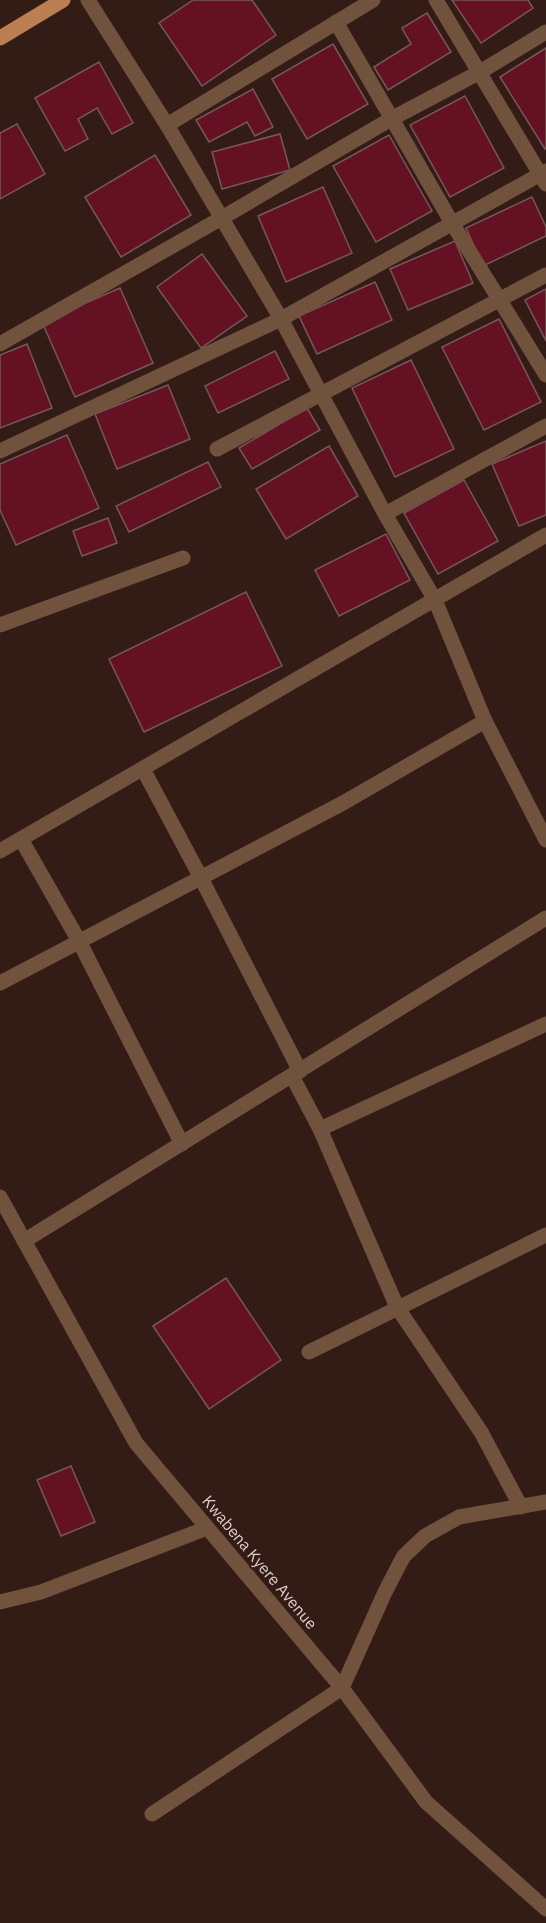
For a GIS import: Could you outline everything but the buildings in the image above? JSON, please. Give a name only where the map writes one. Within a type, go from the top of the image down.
[{"type":"main road","points":[[0,38],[63,0]]},
{"type":"street","points":[[88,0],[167,125],[280,319],[435,600],[485,721],[546,840]]},
{"type":"street","points":[[167,125],[373,0]]},
{"type":"street","points":[[0,452],[280,319],[544,176],[436,0]]},
{"type":"street","points":[[336,22],[452,224],[546,375]]},
{"type":"street","points":[[0,344],[391,119],[480,72],[546,32]]},
{"type":"street","points":[[217,449],[546,276]]},
{"type":"street","points":[[386,514],[546,426]]},
{"type":"street","points":[[0,851],[546,535]]},
{"type":"street","points":[[0,625],[183,558]]},
{"type":"street","points":[[0,983],[343,803],[485,721]]},
{"type":"street","points":[[142,769],[201,878],[296,1074],[398,1307],[481,1432],[520,1507]]},
{"type":"street","points":[[21,839],[79,942],[182,1144]]},
{"type":"street","points":[[24,1241],[546,918]]},
{"type":"street","points":[[320,1129],[546,1024]]},
{"type":"street","name":"Kwabena Kyere Avenue","points":[[0,1197],[136,1443],[342,1688],[426,1802],[546,1909]]},
{"type":"street","points":[[309,1352],[546,1235]]},
{"type":"street","points":[[152,1814],[342,1688],[385,1592],[404,1556],[425,1536],[459,1517],[546,1503]]},
{"type":"street","points":[[0,1602],[41,1592],[207,1528]]}]
